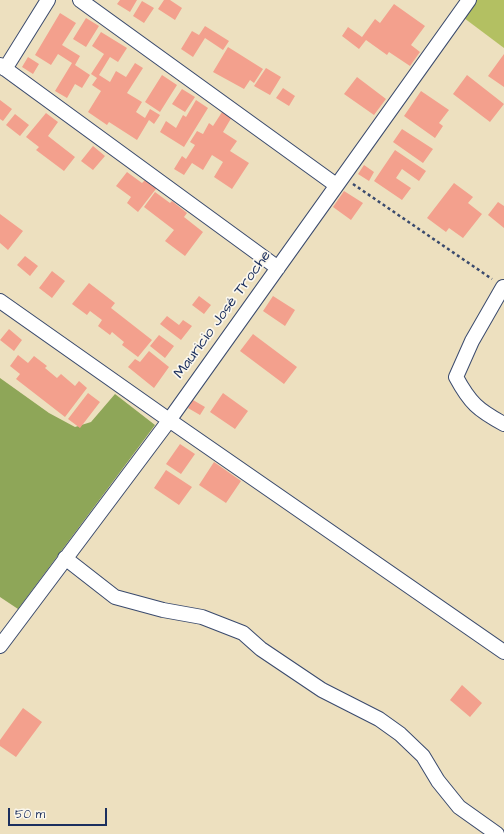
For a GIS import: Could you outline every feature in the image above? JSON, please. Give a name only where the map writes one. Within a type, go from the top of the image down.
[{"type":"street","points":[[48,0],[2,67],[278,268]]},
{"type":"street","points":[[80,0],[340,181]]},
{"type":"street","name":"Mauricio José Troche","points":[[0,646],[169,420],[469,0]]},
{"type":"street","points":[[503,287],[472,341],[456,377],[468,399],[487,415],[504,424]]},
{"type":"street","points":[[0,301],[504,652]]},
{"type":"street","points":[[65,558],[115,597],[163,610],[202,617],[243,633],[261,649],[322,690],[379,719],[400,734],[423,756],[438,781],[459,807],[497,834]]},
{"type":"path","points":[[340,181],[503,287]]},
{"type":"green space","points":[[477,0],[504,0],[504,48],[464,18]]},
{"type":"green space","points":[[0,378],[49,413],[75,427],[91,422],[115,394],[155,425],[18,609],[0,597]]},
{"type":"building","points":[[120,0],[137,0],[130,12],[117,4]]},
{"type":"building","points":[[164,0],[170,0],[182,8],[175,20],[158,9]]},
{"type":"building","points":[[142,1],[154,8],[144,23],[133,16]]},
{"type":"building","points":[[394,4],[425,26],[411,45],[420,52],[410,66],[389,52],[387,55],[366,40],[359,49],[342,36],[348,27],[362,37],[375,19],[380,23]]},
{"type":"building","points":[[60,13],[76,23],[62,45],[80,56],[75,65],[90,75],[82,88],[75,84],[67,98],[55,91],[72,63],[58,54],[51,65],[35,55]]},
{"type":"building","points":[[86,18],[99,26],[86,47],[73,39]]},
{"type":"building","points":[[205,26],[229,41],[223,50],[205,38],[193,57],[181,49],[192,31],[199,35]]},
{"type":"building","points":[[101,32],[127,48],[118,62],[110,57],[99,75],[110,82],[116,71],[126,77],[135,63],[143,68],[127,93],[142,102],[136,112],[145,118],[150,109],[160,115],[154,124],[149,120],[137,140],[109,122],[107,125],[88,112],[101,91],[92,85],[97,78],[91,74],[104,54],[92,46]]},
{"type":"building","points":[[228,47],[263,69],[254,83],[250,80],[244,89],[213,72]]},
{"type":"building","points":[[504,54],[504,87],[488,76]]},
{"type":"building","points":[[28,57],[39,64],[33,74],[22,67]]},
{"type":"building","points":[[266,68],[281,77],[270,95],[254,86]]},
{"type":"building","points":[[162,75],[177,85],[160,112],[145,102]]},
{"type":"building","points":[[467,75],[504,104],[490,122],[453,94]]},
{"type":"building","points":[[357,77],[386,99],[374,115],[344,94]]},
{"type":"building","points":[[283,88],[295,96],[289,106],[276,98]]},
{"type":"building","points":[[182,89],[195,97],[185,112],[172,104]]},
{"type":"building","points":[[421,91],[449,110],[439,123],[443,126],[435,138],[404,116]]},
{"type":"building","points":[[0,100],[12,109],[3,121],[0,119]]},
{"type":"building","points":[[196,100],[208,108],[184,147],[160,132],[166,121],[176,128],[183,115],[186,117]]},
{"type":"building","points":[[224,109],[233,115],[223,132],[237,141],[230,151],[249,163],[232,189],[214,177],[223,162],[212,155],[203,170],[192,163],[184,175],[174,169],[182,156],[186,159],[195,145],[190,142],[197,131],[203,134],[209,123],[213,126]]},
{"type":"building","points":[[46,113],[58,122],[48,136],[75,157],[64,171],[36,150],[39,147],[26,137]]},
{"type":"building","points":[[15,114],[29,125],[20,136],[6,125]]},
{"type":"building","points":[[402,129],[433,149],[423,163],[393,142]]},
{"type":"building","points":[[93,146],[105,156],[93,170],[81,161]]},
{"type":"building","points":[[395,150],[426,171],[419,181],[402,169],[396,178],[411,188],[402,200],[374,181]]},
{"type":"building","points":[[364,165],[374,172],[369,181],[358,174]]},
{"type":"building","points":[[127,172],[142,183],[148,177],[159,185],[138,212],[127,203],[131,197],[116,186]]},
{"type":"building","points":[[454,183],[473,197],[468,203],[482,214],[463,238],[449,228],[446,232],[427,218]]},
{"type":"building","points":[[344,191],[363,203],[351,220],[333,207]]},
{"type":"building","points":[[155,192],[170,203],[172,201],[187,213],[184,217],[203,232],[185,256],[165,241],[174,230],[144,207]]},
{"type":"building","points":[[498,202],[504,206],[504,228],[488,215]]},
{"type":"building","points":[[0,214],[23,231],[8,250],[0,243]]},
{"type":"building","points":[[25,256],[38,266],[30,276],[17,265]]},
{"type":"building","points":[[52,271],[65,281],[52,298],[39,288]]},
{"type":"building","points":[[89,283],[115,303],[111,308],[152,340],[138,357],[122,345],[124,342],[112,332],[110,335],[98,326],[102,320],[90,311],[87,315],[72,304]]},
{"type":"building","points":[[199,296],[211,305],[204,314],[192,305]]},
{"type":"building","points":[[273,296],[295,310],[285,326],[263,311]]},
{"type":"building","points":[[167,316],[179,325],[183,320],[192,326],[181,340],[160,324]]},
{"type":"building","points":[[9,329],[22,340],[14,351],[0,340]]},
{"type":"building","points":[[253,334],[297,367],[284,384],[240,351]]},
{"type":"building","points":[[159,335],[174,346],[165,358],[150,346]]},
{"type":"building","points":[[149,351],[169,367],[154,388],[128,367],[135,359],[140,362]]},
{"type":"building","points":[[18,355],[28,363],[34,356],[47,366],[45,368],[57,378],[61,374],[75,386],[79,381],[87,388],[65,417],[16,379],[20,374],[10,366]]},
{"type":"building","points":[[88,393],[100,402],[80,428],[68,419]]},
{"type":"building","points":[[223,393],[248,411],[235,429],[210,412]]},
{"type":"building","points":[[193,400],[205,407],[200,415],[188,408]]},
{"type":"building","points":[[180,444],[195,454],[181,474],[166,464]]},
{"type":"building","points":[[214,462],[241,481],[226,503],[199,485]]},
{"type":"building","points":[[166,470],[192,487],[179,505],[154,488]]},
{"type":"building","points":[[462,685],[482,703],[470,717],[450,700]]},
{"type":"building","points":[[23,708],[42,722],[16,757],[0,746],[0,740]]}]
